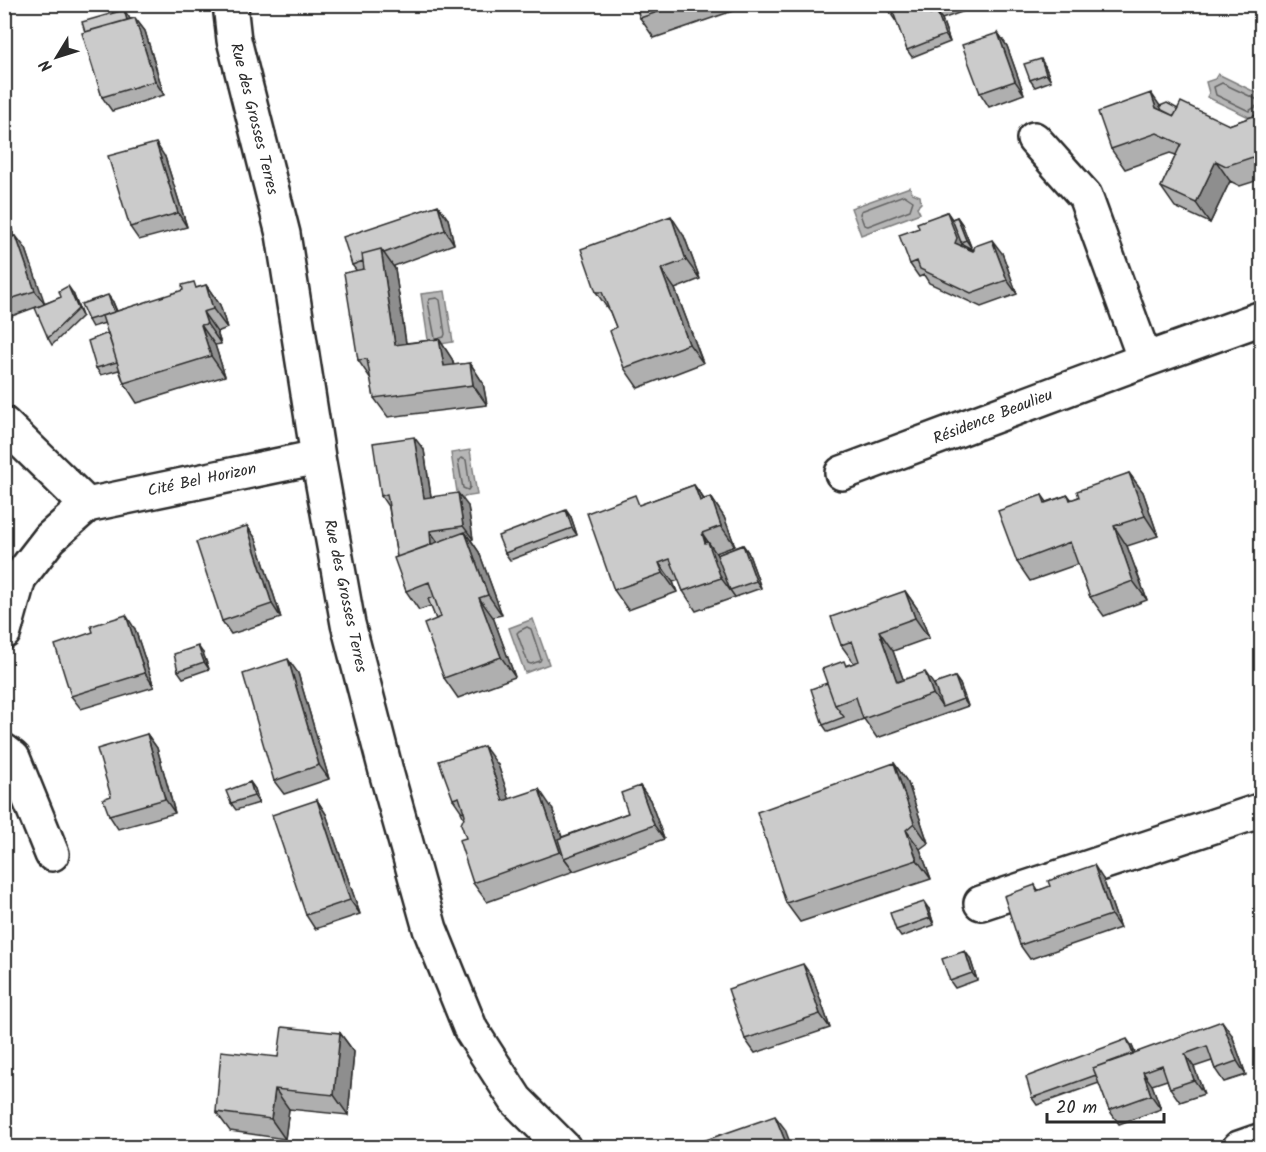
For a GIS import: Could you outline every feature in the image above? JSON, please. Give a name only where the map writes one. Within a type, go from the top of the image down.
[{"type":"street","name":"Rue des Grosses Terres","points":[[232,4],[234,40],[283,234],[318,456],[348,624],[430,929],[471,1030],[516,1100],[564,1148]]},
{"type":"street","points":[[1034,139],[1085,196],[1145,360]]},
{"type":"street","name":"Résidence Beaulieu","points":[[842,473],[1262,318]]},
{"type":"street","points":[[4,424],[87,505]]},
{"type":"street","name":"Cité Bel Horizon","points":[[4,632],[19,578],[50,538],[87,505],[318,456]]},
{"type":"street","points":[[4,751],[13,758],[52,854]]},
{"type":"street","points":[[981,903],[1262,810]]},
{"type":"street","points":[[1239,1148],[1262,1140]]},
{"type":"water","points":[[1218,74],[1261,95],[1261,106],[1255,120],[1207,97],[1209,93],[1206,82],[1215,79]]},
{"type":"water","points":[[910,187],[912,193],[920,196],[921,203],[917,207],[920,213],[861,235],[851,208]]},
{"type":"water","points":[[445,291],[453,342],[429,346],[421,294]]},
{"type":"water","points":[[470,450],[477,495],[458,498],[451,453]]},
{"type":"water","points":[[533,619],[549,664],[525,673],[509,628]]},
{"type":"building","points":[[635,4],[681,4],[640,18]]},
{"type":"building","points":[[912,4],[923,4],[930,14],[937,12],[945,35],[907,50],[893,12]]},
{"type":"building","points":[[124,10],[127,20],[85,32],[82,22]]},
{"type":"building","points":[[135,18],[155,81],[102,97],[82,33]]},
{"type":"building","points":[[998,33],[1015,81],[980,93],[962,45]]},
{"type":"building","points":[[1041,59],[1046,74],[1030,80],[1024,64]]},
{"type":"building","points":[[1151,93],[1156,108],[1174,116],[1181,102],[1229,125],[1262,113],[1262,154],[1226,166],[1216,161],[1196,203],[1161,187],[1181,144],[1157,133],[1111,149],[1098,112]]},
{"type":"building","points":[[1167,103],[1178,109],[1174,116],[1162,110],[1160,106]]},
{"type":"building","points":[[156,143],[178,213],[130,227],[108,156]]},
{"type":"building","points":[[438,205],[445,230],[384,253],[381,249],[362,254],[363,261],[352,265],[343,237]]},
{"type":"building","points":[[947,212],[957,238],[955,243],[973,251],[975,246],[992,240],[1007,280],[971,293],[920,269],[917,261],[910,264],[899,235],[919,228],[917,223]]},
{"type":"building","points":[[671,216],[686,260],[661,269],[689,344],[624,368],[610,331],[616,327],[602,292],[596,292],[581,249]]},
{"type":"building","points":[[957,217],[966,240],[961,242],[952,219]]},
{"type":"building","points":[[4,224],[9,238],[16,236],[35,291],[4,301]]},
{"type":"building","points":[[962,244],[974,250],[961,246]]},
{"type":"building","points":[[381,249],[395,345],[439,339],[444,366],[470,363],[473,385],[374,398],[367,359],[358,360],[344,273],[364,269],[362,254]]},
{"type":"building","points":[[194,282],[196,288],[206,285],[213,309],[203,312],[207,324],[201,325],[211,356],[124,383],[102,316],[183,290],[182,285]]},
{"type":"building","points":[[68,286],[78,309],[48,338],[35,308],[61,297],[59,291]]},
{"type":"building","points":[[108,295],[114,312],[88,320],[81,304]]},
{"type":"building","points":[[108,333],[117,362],[96,368],[88,341]]},
{"type":"building","points":[[414,437],[424,498],[458,493],[463,526],[430,531],[431,545],[397,557],[387,494],[381,496],[373,443]]},
{"type":"building","points":[[1129,473],[1145,516],[1114,526],[1133,581],[1090,597],[1070,542],[1017,562],[998,511],[1042,495],[1045,503],[1068,495],[1070,500],[1079,497],[1077,491]]},
{"type":"building","points":[[694,485],[700,501],[711,497],[721,526],[702,533],[705,543],[708,542],[721,578],[683,591],[670,559],[659,563],[663,573],[614,590],[587,513],[635,495],[639,505]]},
{"type":"building","points":[[566,510],[572,528],[505,553],[498,536]]},
{"type":"building","points":[[247,526],[272,604],[222,621],[196,542]]},
{"type":"building","points":[[465,532],[488,595],[479,598],[501,657],[444,678],[424,624],[441,617],[429,582],[406,591],[394,558]]},
{"type":"building","points":[[743,545],[756,581],[730,590],[717,555]]},
{"type":"building","points":[[905,591],[915,618],[879,631],[897,682],[925,672],[933,694],[863,719],[856,697],[835,705],[822,669],[844,661],[846,666],[859,661],[852,641],[841,645],[831,617]]},
{"type":"building","points":[[434,597],[441,617],[436,619],[428,599]]},
{"type":"building","points":[[126,615],[145,673],[71,696],[55,645],[93,632],[91,626]]},
{"type":"building","points":[[198,646],[204,662],[178,671],[174,654]]},
{"type":"building","points":[[288,659],[319,765],[274,781],[243,674]]},
{"type":"building","points":[[955,677],[963,699],[942,707],[934,684]]},
{"type":"building","points":[[827,683],[835,705],[844,717],[823,725],[811,689]]},
{"type":"building","points":[[147,734],[165,799],[109,815],[103,799],[111,796],[97,749]]},
{"type":"building","points":[[484,746],[503,801],[539,789],[560,852],[473,883],[459,840],[466,838],[461,824],[465,815],[459,797],[453,799],[439,761]]},
{"type":"building","points":[[894,763],[914,823],[906,830],[917,860],[786,903],[757,812]]},
{"type":"building","points":[[250,782],[254,796],[231,803],[226,791]]},
{"type":"building","points":[[640,786],[654,825],[564,858],[558,839],[628,813],[621,793]]},
{"type":"building","points":[[317,800],[350,900],[306,915],[272,815]]},
{"type":"building","points":[[1094,865],[1111,915],[1020,945],[1004,896],[1035,885],[1037,891],[1050,886],[1048,881]]},
{"type":"building","points":[[924,902],[930,918],[896,930],[890,913]]},
{"type":"building","points":[[965,951],[972,973],[950,981],[942,959]]},
{"type":"building","points":[[803,964],[820,1014],[745,1039],[728,989]]},
{"type":"building","points":[[1222,1021],[1237,1061],[1215,1069],[1207,1046],[1185,1054],[1194,1080],[1170,1088],[1162,1065],[1143,1072],[1151,1095],[1109,1110],[1093,1068]]},
{"type":"building","points":[[282,1027],[340,1033],[334,1095],[275,1089],[271,1119],[216,1112],[221,1051],[278,1057]]},
{"type":"building","points":[[1127,1039],[1133,1054],[1093,1068],[1096,1075],[1032,1098],[1026,1077]]},
{"type":"building","points":[[775,1116],[788,1148],[702,1148],[700,1142]]}]
